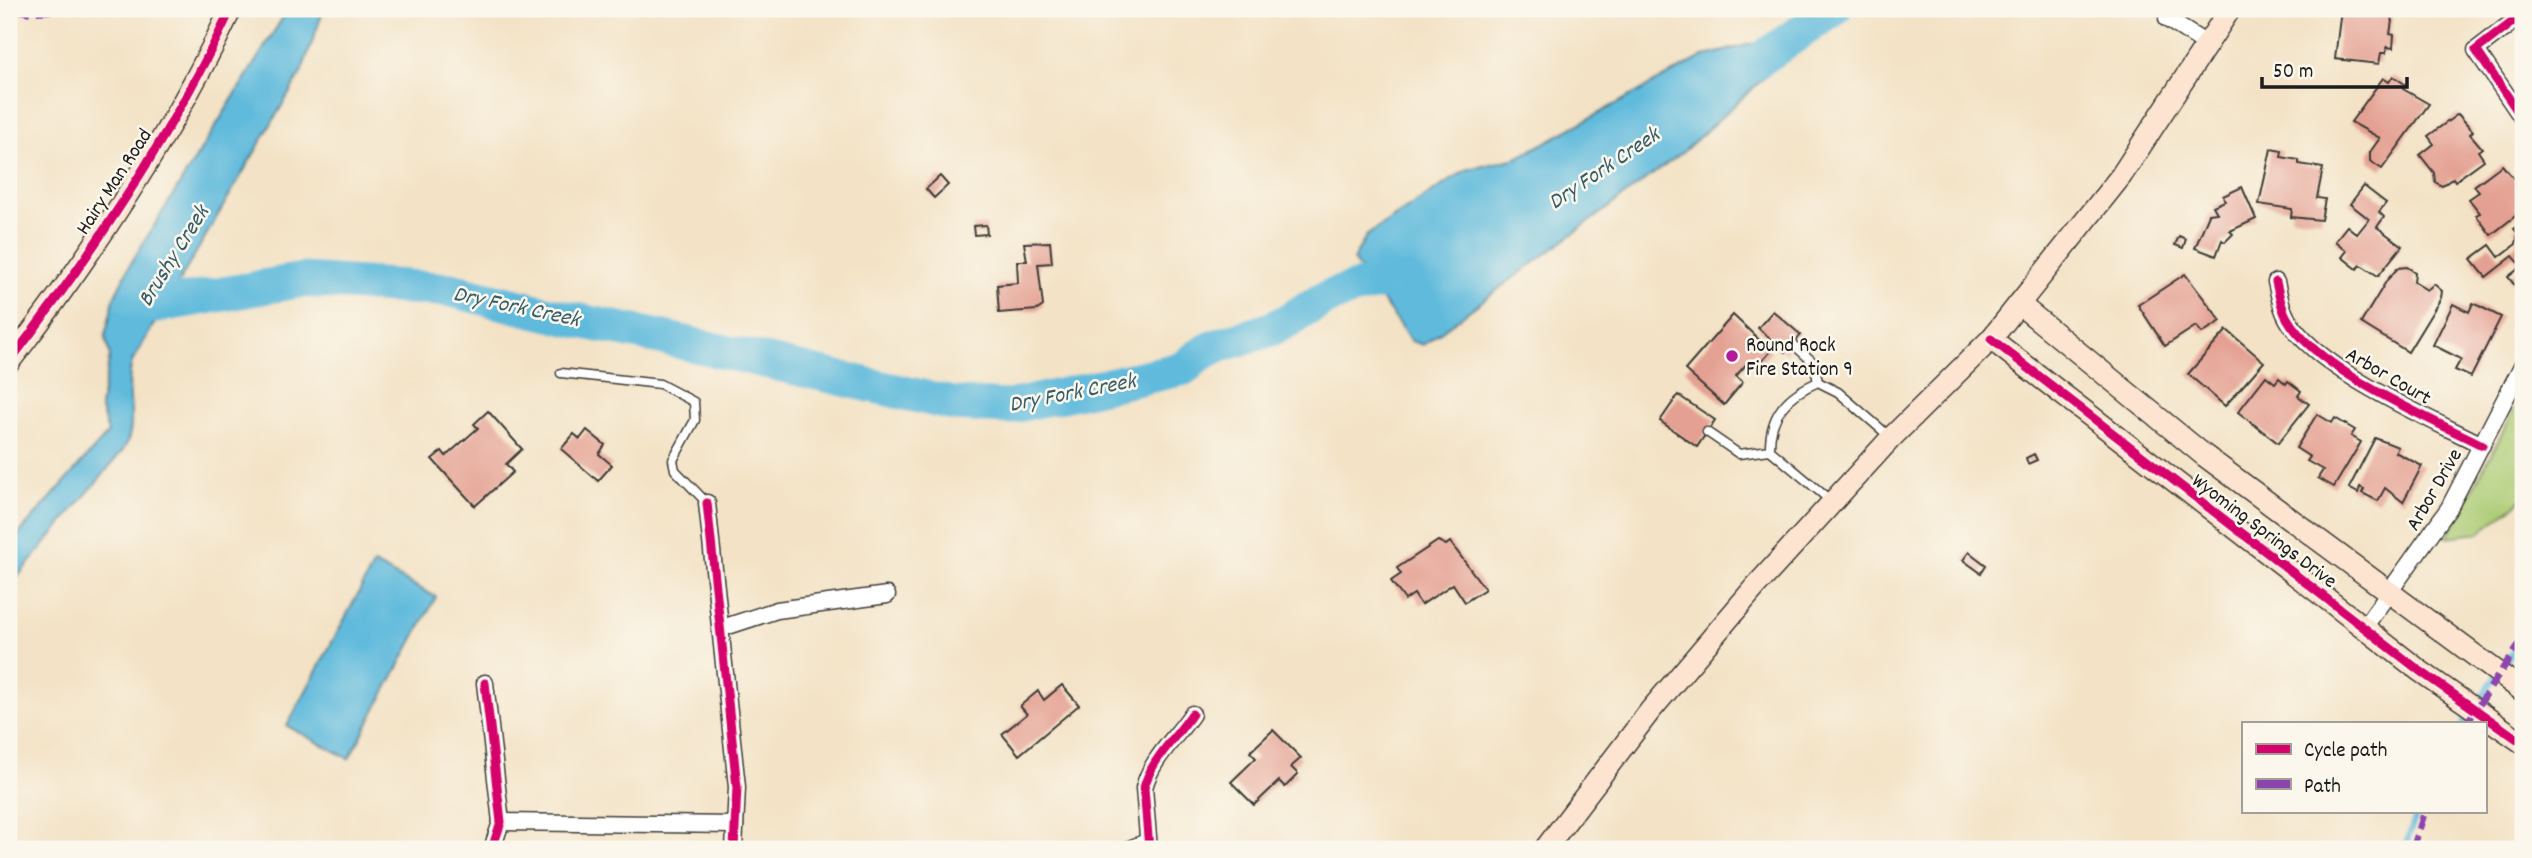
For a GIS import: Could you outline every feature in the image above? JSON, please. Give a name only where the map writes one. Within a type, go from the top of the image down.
[{"type":"street","name":"Hairy Man Road","points":[[9,362],[123,201],[171,123],[231,9]]},
{"type":"street","points":[[2173,9],[2167,19],[2208,45]]},
{"type":"street","points":[[1545,849],[1650,711],[1756,586],[1891,438],[1991,339],[2121,176],[2230,9]]},
{"type":"street","points":[[2523,14],[2476,50],[2523,119]]},
{"type":"street","name":"Arbor Court","points":[[2276,282],[2287,318],[2300,335],[2342,371],[2482,445]]},
{"type":"street","name":"Wyoming Springs Drive","points":[[2019,304],[2206,456],[2523,691]]},
{"type":"street","name":"Wyoming Springs Drive","points":[[1991,339],[2216,516],[2365,626],[2420,671],[2523,743]]},
{"type":"street","name":"Arbor Drive","points":[[2365,626],[2449,508],[2523,364]]},
{"type":"street","points":[[707,503],[737,787],[734,849]]},
{"type":"street","points":[[722,628],[777,610],[887,595]]},
{"type":"street","points":[[485,683],[501,822],[492,849]]},
{"type":"street","points":[[1129,849],[1148,846],[1146,779],[1154,762],[1192,714]]},
{"type":"street","points":[[501,822],[735,825]]},
{"type":"lane","points":[[1793,344],[1814,363],[1818,382]]},
{"type":"lane","points":[[561,373],[660,384],[694,402],[695,421],[673,460],[675,470],[707,503]]},
{"type":"lane","points":[[1818,382],[1838,392],[1891,438]]},
{"type":"lane","points":[[1818,382],[1798,391],[1780,408],[1769,432],[1770,450],[1832,503]]},
{"type":"lane","points":[[1707,432],[1739,454],[1770,450]]},
{"type":"green space","points":[[2523,394],[2523,499],[2479,533],[2447,537]]},
{"type":"water","name":"Brushy Creek","points":[[288,9],[324,9],[301,73],[132,362],[129,385],[131,428],[124,449],[9,587],[9,545],[108,433],[100,406],[110,356],[105,336],[115,295],[131,263]]},
{"type":"water","points":[[1754,43],[1788,56],[1683,152],[1423,345],[1411,341],[1353,260],[1366,236],[1466,170],[1517,158],[1702,57]]},
{"type":"water","points":[[374,564],[436,597],[349,759],[287,726]]},
{"type":"building","points":[[2341,9],[2393,14],[2390,34],[2394,35],[2393,48],[2387,47],[2386,53],[2381,53],[2379,64],[2335,59]]},
{"type":"building","points":[[2393,76],[2406,85],[2403,89],[2429,104],[2382,169],[2370,161],[2370,152],[2380,138],[2351,122],[2383,78],[2389,82]]},
{"type":"building","points":[[2458,114],[2473,131],[2470,134],[2482,148],[2478,151],[2484,160],[2455,181],[2453,178],[2442,186],[2435,182],[2434,173],[2420,155],[2434,144],[2428,136]]},
{"type":"building","points":[[2271,149],[2282,151],[2281,157],[2299,160],[2299,164],[2323,168],[2317,198],[2325,199],[2321,220],[2291,217],[2292,209],[2259,204]]},
{"type":"building","points":[[2502,165],[2522,188],[2517,192],[2523,200],[2523,210],[2491,235],[2476,215],[2480,213],[2469,199],[2479,192],[2474,186]]},
{"type":"building","points":[[940,176],[948,185],[934,198],[926,189]]},
{"type":"building","points":[[2364,186],[2386,203],[2379,212],[2384,217],[2377,227],[2402,246],[2378,276],[2361,265],[2357,269],[2342,257],[2347,251],[2335,241],[2347,226],[2357,234],[2369,219],[2350,204]]},
{"type":"building","points":[[2242,187],[2256,219],[2230,231],[2233,234],[2225,242],[2222,240],[2216,256],[2195,248],[2209,214],[2217,213],[2213,206],[2225,201],[2223,196]]},
{"type":"building","points":[[2523,222],[2523,282],[2517,288],[2508,277],[2522,266],[2513,256],[2486,277],[2471,259],[2490,245],[2499,257],[2516,244],[2518,234],[2514,229]]},
{"type":"building","points":[[986,225],[987,234],[974,235],[973,226]]},
{"type":"building","points":[[2179,236],[2186,239],[2183,248],[2175,245]]},
{"type":"building","points":[[1050,242],[1052,263],[1038,264],[1043,306],[1037,310],[999,313],[997,285],[1018,283],[1017,261],[1027,261],[1024,243]]},
{"type":"building","points":[[2407,267],[2415,272],[2414,282],[2427,290],[2434,284],[2442,291],[2441,298],[2408,352],[2361,323],[2387,280],[2398,268]]},
{"type":"building","points":[[2185,274],[2221,321],[2202,333],[2196,326],[2165,346],[2138,305]]},
{"type":"building","points":[[2473,303],[2501,317],[2471,377],[2455,370],[2461,359],[2433,345],[2453,304],[2469,312]]},
{"type":"building","points":[[1773,311],[1801,335],[1785,352],[1758,328]]},
{"type":"building","name":"Round Rock Fire Station 9","points":[[1733,315],[1771,351],[1756,368],[1749,361],[1736,376],[1743,382],[1724,405],[1685,370]]},
{"type":"building","points":[[2227,330],[2264,362],[2225,406],[2188,374]]},
{"type":"building","points":[[2266,376],[2275,383],[2279,378],[2286,384],[2288,381],[2301,391],[2298,396],[2309,404],[2278,443],[2238,412]]},
{"type":"building","points":[[1678,395],[1715,420],[1697,447],[1660,421]]},
{"type":"building","points":[[488,411],[522,449],[506,464],[513,472],[475,506],[432,459],[442,451],[446,456],[478,428],[474,424]]},
{"type":"building","points":[[2317,414],[2332,423],[2335,418],[2355,430],[2351,436],[2361,442],[2334,487],[2318,478],[2323,470],[2307,461],[2310,457],[2296,448]]},
{"type":"building","points":[[587,430],[605,445],[599,454],[612,465],[598,481],[561,449],[574,434],[580,439]]},
{"type":"building","points":[[2375,438],[2398,447],[2395,452],[2422,466],[2403,502],[2385,488],[2378,501],[2362,493],[2364,489],[2360,487],[2358,493],[2349,488]]},
{"type":"building","points":[[2034,454],[2037,460],[2028,464],[2026,458]]},
{"type":"building","points":[[1438,541],[1446,545],[1450,542],[1485,589],[1465,602],[1453,584],[1421,605],[1414,594],[1405,600],[1391,581],[1401,574],[1397,568]]},
{"type":"building","points":[[1969,552],[1986,565],[1981,573],[1963,560]]},
{"type":"building","points":[[1062,685],[1079,705],[1019,755],[1002,734],[1027,714],[1020,706],[1038,691],[1044,700]]},
{"type":"building","points":[[1273,730],[1301,758],[1291,767],[1298,774],[1285,787],[1279,781],[1254,805],[1231,782],[1256,758],[1250,752]]},
{"type":"waterway","name":"Dry Fork Creek","points":[[1733,78],[1834,9]]},
{"type":"waterway","name":"Dry Fork Creek","points":[[137,309],[303,280],[451,290],[953,404],[1009,407],[1185,368],[1214,347],[1271,329],[1327,298],[1360,287],[1416,277]]},
{"type":"waterway","points":[[2464,722],[2523,637]]},
{"type":"waterway","points":[[2404,849],[2418,812]]},
{"type":"marked path","points":[[16,9],[28,12],[78,9]]},
{"type":"marked path","points":[[2468,722],[2523,638]]},
{"type":"marked path","points":[[2413,849],[2425,812]]},
{"type":"cycle path","points":[[9,362],[130,191],[208,56],[231,9]]},
{"type":"cycle path","points":[[2523,14],[2476,50],[2523,119]]},
{"type":"cycle path","points":[[2276,282],[2287,318],[2322,356],[2376,391],[2482,445]]},
{"type":"cycle path","points":[[1991,339],[2420,671],[2523,743]]},
{"type":"cycle path","points":[[707,503],[737,787],[734,849]]},
{"type":"cycle path","points":[[485,683],[501,822],[492,849]]},
{"type":"cycle path","points":[[1149,849],[1144,788],[1147,777],[1192,714]]},
{"type":"place","name":"Round Rock Fire Station 9","points":[[1732,356]]}]
